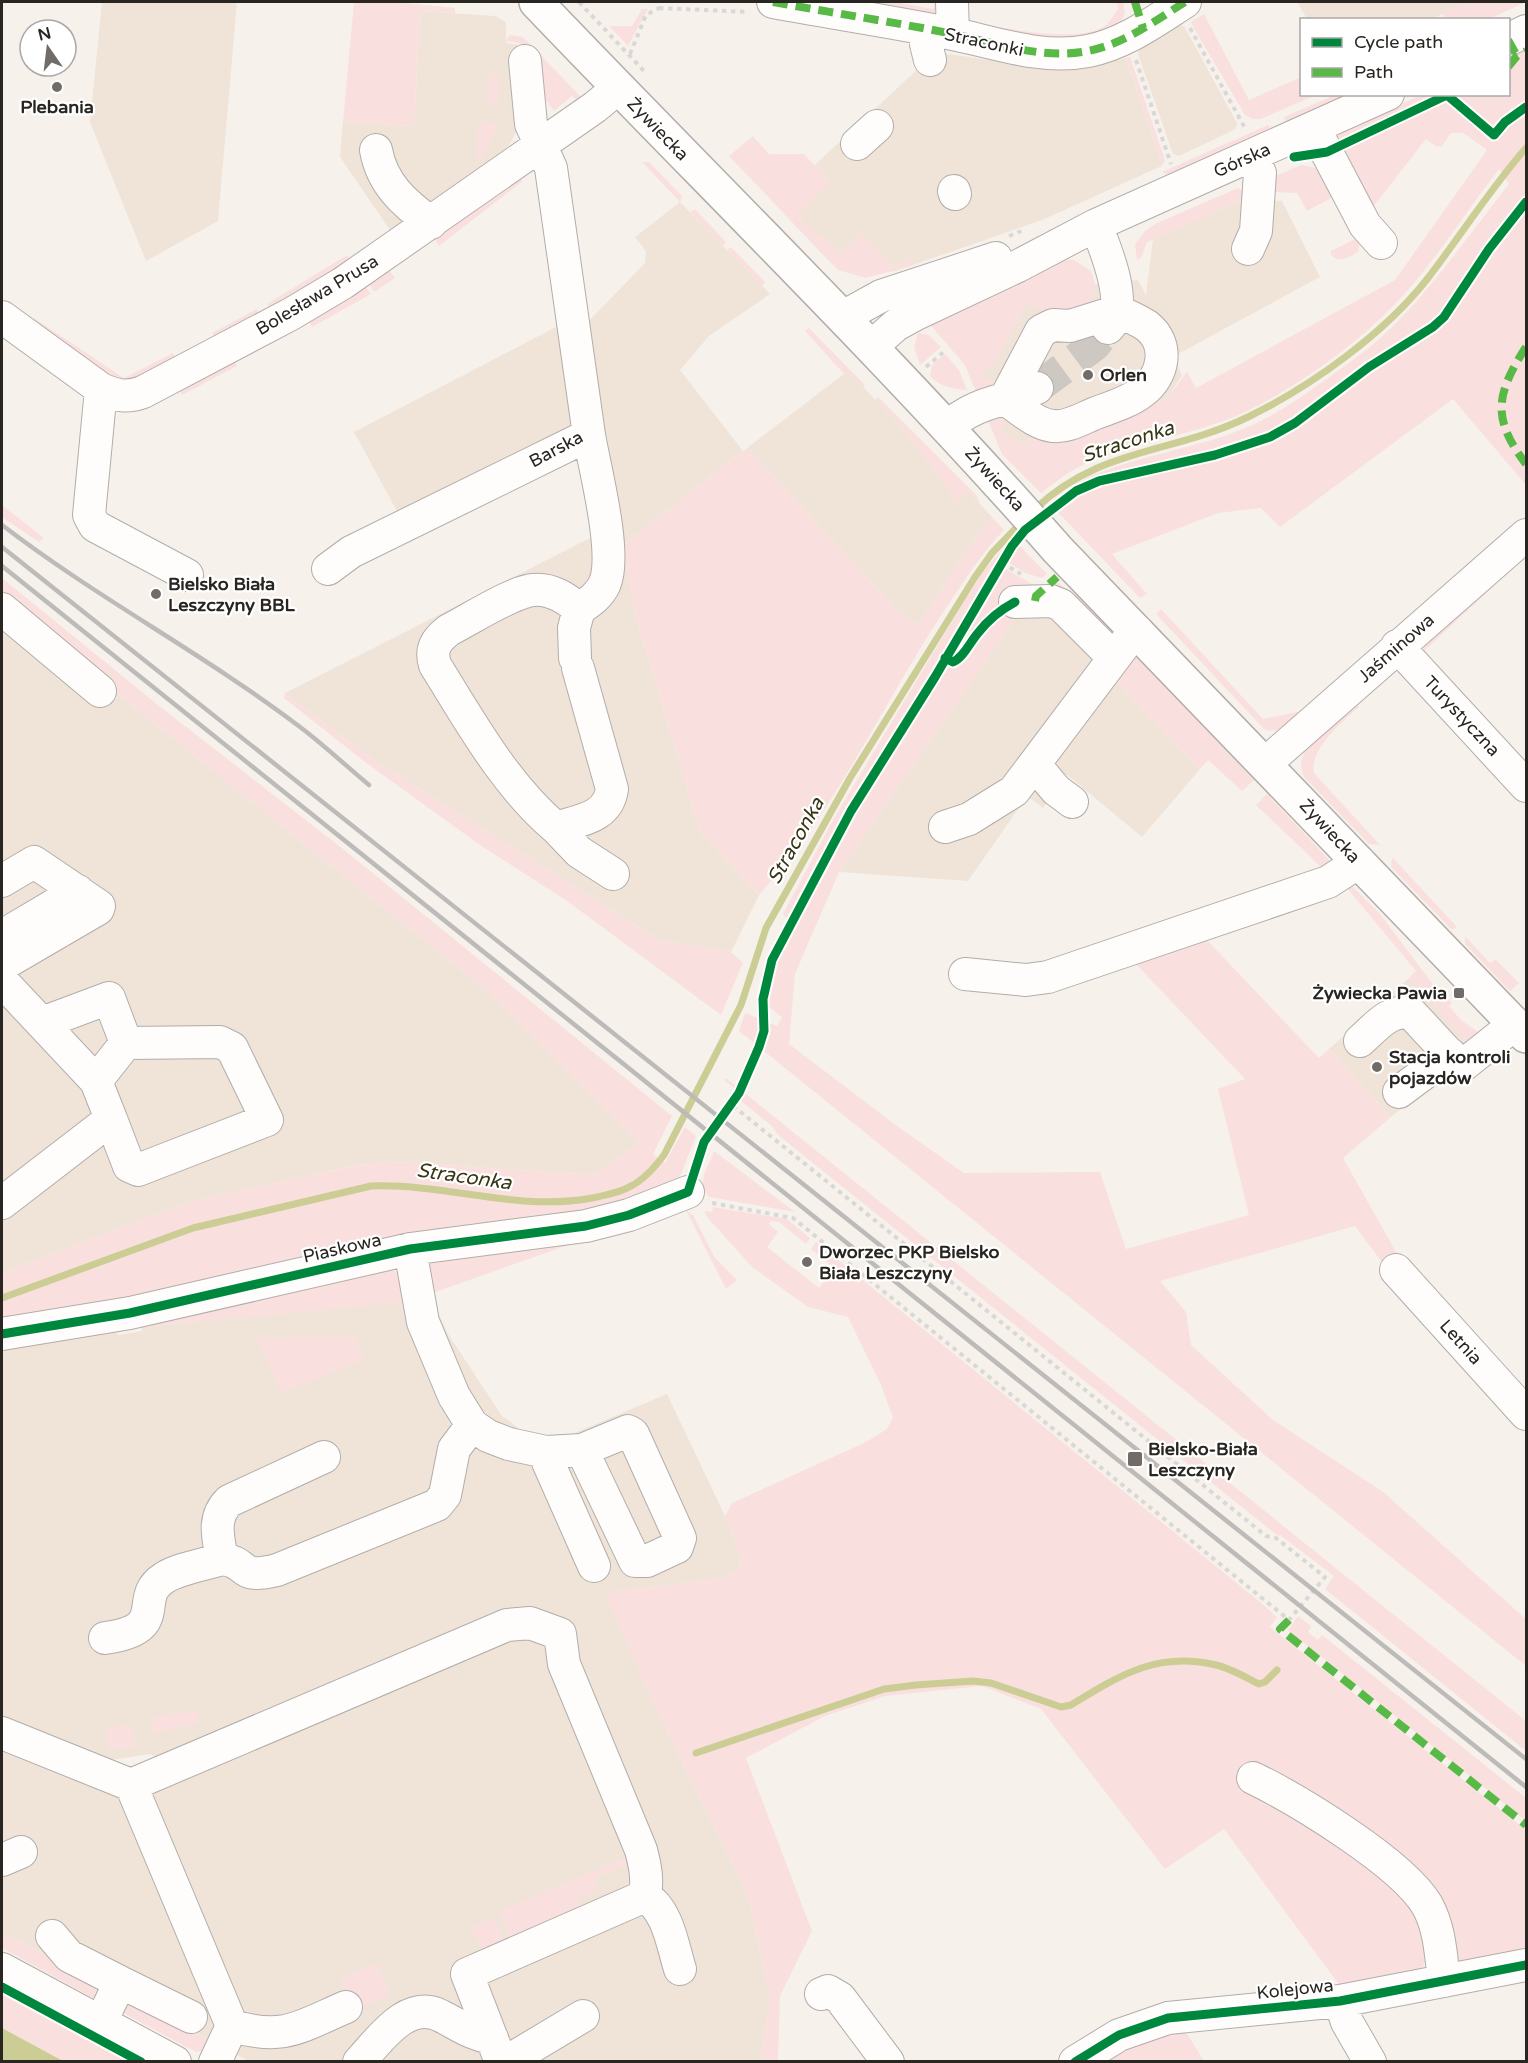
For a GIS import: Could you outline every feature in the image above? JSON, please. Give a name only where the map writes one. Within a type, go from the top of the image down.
[{"type":"main road","name":"Żywiecka","points":[[536,2],[872,347],[997,480],[1058,549],[1521,1030]]},
{"type":"street","name":"Straconki","points":[[773,2],[851,9],[937,42],[1056,53],[1091,51],[1135,22],[1181,4]]},
{"type":"street","points":[[937,42],[952,2]]},
{"type":"street","points":[[1510,40],[1527,32]]},
{"type":"street","name":"Barska","points":[[328,569],[351,552],[589,435],[551,168],[529,114],[525,61]]},
{"type":"street","name":"Bolesława Prusa","points":[[2,317],[101,389],[115,396],[130,397],[291,314],[343,283],[595,107],[618,88]]},
{"type":"street","name":"Górska","points":[[872,347],[896,325],[1096,225],[1247,137],[1314,128],[1384,96]]},
{"type":"street","points":[[1314,128],[1365,225],[1381,243]]},
{"type":"street","points":[[1247,137],[1260,173],[1257,231],[1248,249]]},
{"type":"street","points":[[376,150],[378,165],[398,196],[431,223]]},
{"type":"street","points":[[1096,225],[1110,261],[1113,320]]},
{"type":"street","name":"Górska","points":[[843,317],[931,268],[1096,225]]},
{"type":"street","points":[[1113,320],[1147,326],[1156,335],[1162,350],[1163,361],[1159,372],[1144,392],[1128,401],[1068,424],[1054,426],[1041,423],[1005,399],[1041,331],[1053,325],[1070,326],[1113,320]]},
{"type":"street","points":[[947,428],[963,414],[979,405],[1037,388]]},
{"type":"street","points":[[101,389],[89,515],[91,521],[95,526],[187,575]]},
{"type":"street","points":[[556,828],[591,818],[603,810],[610,801],[612,789],[576,663],[574,628],[579,609],[595,598],[604,585],[609,570],[606,531],[589,435]]},
{"type":"street","name":"Jaśminowa","points":[[1266,764],[1397,646],[1527,535]]},
{"type":"street","points":[[1017,587],[1061,606],[1111,670]]},
{"type":"street","points":[[579,609],[557,594],[544,590],[524,592],[441,636],[433,649],[435,665],[487,746],[540,815],[579,852],[613,874]]},
{"type":"street","points":[[2,609],[100,691]]},
{"type":"street","points":[[945,828],[969,819],[1014,791],[1111,670],[1137,631]]},
{"type":"street","name":"Turystyczna","points":[[1397,646],[1527,786]]},
{"type":"street","points":[[1035,765],[1056,790],[1072,802]]},
{"type":"street","points":[[2,881],[34,862],[99,906],[98,909],[2,965]]},
{"type":"street","points":[[965,974],[1026,980],[1048,977],[1328,882],[1359,862]]},
{"type":"street","points":[[2,936],[78,891]]},
{"type":"street","points":[[2,981],[96,1081],[129,1166],[138,1170],[267,1120],[232,1048],[220,1042],[126,1043]]},
{"type":"street","points":[[42,1023],[109,998],[126,1043]]},
{"type":"street","points":[[1360,1041],[1391,1015],[1403,1011],[1411,1013],[1461,1067],[1521,1030]]},
{"type":"street","points":[[96,1081],[126,1043]]},
{"type":"street","points":[[1399,1092],[1450,1054]]},
{"type":"street","points":[[2,1203],[111,1119]]},
{"type":"street","name":"Piaskowa","points":[[2,1334],[131,1323],[410,1249],[586,1226],[694,1196]]},
{"type":"street","points":[[410,1249],[423,1322],[454,1396],[472,1425],[488,1436],[509,1444],[546,1452],[582,1450]]},
{"type":"street","name":"Letnia","points":[[1396,1270],[1527,1414]]},
{"type":"street","points":[[105,1638],[123,1636],[138,1629],[147,1620],[155,1586],[164,1577],[222,1559],[232,1560],[245,1573],[257,1575],[277,1570],[437,1505],[445,1495],[454,1449],[472,1425]]},
{"type":"street","points":[[546,1452],[548,1462],[594,1566]]},
{"type":"street","points":[[222,1559],[216,1529],[220,1510],[229,1501],[324,1457]]},
{"type":"street","points":[[2,1733],[131,1785],[507,1625],[530,1623],[555,1630],[562,1639],[564,1664],[641,1850],[646,1877],[645,1896]]},
{"type":"street","points":[[1253,1778],[1311,1809],[1397,1872],[1415,1889],[1427,1905],[1435,1924],[1444,1981]]},
{"type":"street","points":[[131,1785],[232,2026],[215,2061]]},
{"type":"street","points":[[645,1896],[652,1901],[664,1917],[680,1969]]},
{"type":"street","points":[[499,2054],[466,1974],[645,1896]]},
{"type":"street","points":[[52,1936],[69,1956],[191,2017]]},
{"type":"street","name":"Kolejowa","points":[[1075,2061],[1119,2035],[1168,2018],[1340,2001],[1527,1965]]},
{"type":"street","points":[[2,1970],[175,2061]]},
{"type":"street","points":[[101,2022],[120,1982]]},
{"type":"street","points":[[821,1994],[828,1991],[840,1998],[888,2061]]},
{"type":"street","points":[[1340,2001],[1347,2022],[1370,2061]]},
{"type":"street","points":[[232,2026],[259,2033],[286,2032],[346,2007]]},
{"type":"street","points":[[359,2061],[396,2023],[417,2012],[438,2014],[476,2036],[499,2054]]},
{"type":"street","points":[[499,2054],[583,2016]]},
{"type":"path","points":[[579,2],[630,54],[649,77]]},
{"type":"path","points":[[630,54],[646,15],[659,8],[659,2]]},
{"type":"path","points":[[1181,4],[1247,137]]},
{"type":"path","points":[[1135,22],[1172,165]]},
{"type":"path","points":[[1472,125],[1475,119]]},
{"type":"path","points":[[1161,169],[1182,160]]},
{"type":"path","points":[[1004,237],[1025,230]]},
{"type":"path","points":[[924,369],[946,350]]},
{"type":"path","points":[[1002,562],[1017,587]]},
{"type":"path","points":[[694,1196],[794,1218],[1289,1620],[1325,1577],[1276,1538],[1266,1536],[732,1105]]},
{"type":"shaded area","points":[[102,2],[237,2],[218,221],[146,261],[90,122]]},
{"type":"shaded area","points":[[354,2],[395,2],[455,8],[455,13],[420,11],[414,126],[343,122]]},
{"type":"shaded area","points":[[857,2],[895,2],[933,9],[935,2],[946,2],[947,22]]},
{"type":"shaded area","points":[[1117,2],[1123,2],[1125,13],[1119,27],[1078,37],[1022,35],[963,21],[1055,34],[1091,32],[1105,26],[1118,9]]},
{"type":"shaded area","points":[[1297,2],[1469,2],[1433,18],[1306,18]]},
{"type":"shaded area","points":[[1469,2],[1526,2],[1491,18],[1445,18],[1442,13]]},
{"type":"shaded area","points":[[642,9],[648,9],[628,46],[609,26],[632,26]]},
{"type":"shaded area","points":[[420,11],[495,16],[506,22],[506,43],[519,45],[519,127],[500,162],[394,236],[340,157],[343,122],[414,126]]},
{"type":"shaded area","points":[[1204,14],[1249,100],[1300,77],[1300,96],[1314,96],[1261,119],[1253,119],[1245,115],[1191,22]]},
{"type":"shaded area","points":[[1180,26],[1184,26],[1237,123],[1236,129],[1179,156],[1173,154],[1138,54],[1139,50]]},
{"type":"shaded area","points":[[509,35],[523,37],[585,101],[582,104],[572,96],[554,111],[535,86],[532,56],[519,43],[506,41]]},
{"type":"shaded area","points":[[1526,46],[1526,485],[1453,399],[1280,527],[1261,508],[1218,513],[1112,554],[1147,594],[1140,598],[1049,503],[1079,482],[1104,471],[1210,440],[1261,421],[1294,402],[1357,357],[1390,329],[1426,290],[1509,184],[1499,169],[1424,271],[1381,318],[1307,377],[1247,411],[1205,427],[1099,458],[1069,472],[1041,493],[1002,454],[989,420],[1009,415],[1001,432],[1025,445],[1035,429],[1065,441],[1167,398],[1187,372],[1196,388],[1395,280],[1487,150],[1463,133],[1451,133],[1442,146],[1437,147],[1426,139],[1373,207],[1343,149],[1428,108],[1421,103],[1342,140],[1335,135],[1419,96],[1510,96],[1510,54]]},
{"type":"shaded area","points":[[936,52],[1042,68],[1100,64],[1126,58],[1162,166],[1042,220],[896,271],[860,275],[828,260],[774,203]]},
{"type":"shaded area","points":[[1130,57],[1165,160],[1162,166],[1126,58]]},
{"type":"shaded area","points":[[492,74],[499,75],[498,105],[487,105],[488,82]]},
{"type":"shaded area","points":[[1333,96],[1350,96],[1286,123],[1284,117]]},
{"type":"shaded area","points":[[478,122],[498,124],[483,158],[476,158]]},
{"type":"shaded area","points":[[1268,125],[1272,130],[1171,177],[1162,172]]},
{"type":"shaded area","points":[[753,136],[769,154],[804,154],[831,183],[798,214],[819,238],[822,235],[841,254],[862,234],[896,268],[908,258],[911,261],[910,266],[866,278],[838,270],[729,156]]},
{"type":"shaded area","points":[[642,162],[649,162],[682,196],[680,202]]},
{"type":"shaded area","points":[[1301,165],[1322,169],[1337,195],[1307,211],[1297,193],[1269,192],[1271,178]]},
{"type":"shaded area","points":[[517,176],[523,181],[439,246],[432,235]]},
{"type":"shaded area","points":[[1238,188],[1244,192],[1246,198],[1147,242],[1141,258],[1137,260],[1135,244],[1146,230]]},
{"type":"shaded area","points":[[1246,198],[1282,201],[1320,277],[1174,356],[1182,376],[1167,398],[1065,441],[1002,454],[965,365],[948,345],[1036,290],[1138,280],[1146,295],[1153,239]]},
{"type":"shaded area","points":[[680,202],[770,294],[709,336],[680,370],[743,451],[623,545],[635,613],[700,832],[759,895],[731,952],[660,940],[372,759],[285,693],[596,535],[586,343],[587,323],[645,263],[646,251],[635,237]]},
{"type":"shaded area","points":[[695,209],[726,242],[723,246],[690,212]]},
{"type":"shaded area","points":[[1357,238],[1361,239],[1358,252],[1341,259],[1331,255],[1331,251]]},
{"type":"shaded area","points":[[731,247],[765,282],[762,286],[727,250]]},
{"type":"shaded area","points":[[347,255],[353,264],[273,313],[267,304]]},
{"type":"shaded area","points":[[1061,259],[1074,260],[1091,271],[1095,284],[1092,308],[1063,320],[1027,303],[991,369],[986,367],[981,376],[997,384],[976,390],[965,365],[926,320]]},
{"type":"shaded area","points":[[387,267],[395,278],[374,292],[367,280]]},
{"type":"shaded area","points":[[362,283],[371,294],[312,327],[307,318]]},
{"type":"shaded area","points":[[257,309],[260,319],[218,342],[212,333]]},
{"type":"shaded area","points":[[34,318],[124,378],[173,353],[178,362],[121,384],[32,321]]},
{"type":"shaded area","points":[[558,326],[580,422],[571,433],[398,513],[354,432]]},
{"type":"shaded area","points":[[809,328],[865,385],[863,387],[848,371],[844,374],[805,331]]},
{"type":"shaded area","points":[[918,333],[929,335],[941,347],[920,365],[914,347]]},
{"type":"shaded area","points":[[945,354],[959,370],[967,390],[947,387],[930,376],[932,365]]},
{"type":"shaded area","points":[[233,358],[237,366],[182,395],[179,386]]},
{"type":"shaded area","points":[[848,371],[905,431],[957,501],[968,491],[993,518],[981,529],[918,625],[896,609],[747,448]]},
{"type":"shaded area","points":[[878,397],[977,496],[980,504],[968,491],[957,502],[905,431],[875,400]]},
{"type":"shaded area","points":[[747,448],[896,609],[918,625],[981,529],[993,518],[1004,530],[979,559],[944,611],[811,829],[759,895],[700,832],[635,613],[623,545]]},
{"type":"shaded area","points":[[2,505],[44,538],[39,542],[2,517]]},
{"type":"shaded area","points":[[1012,538],[1014,540],[1000,557],[940,659],[955,665],[960,663],[994,621],[1011,610],[1023,607],[839,872],[795,974],[789,1044],[897,1126],[964,1173],[1100,1172],[1126,1249],[1249,1215],[1218,1089],[1245,1079],[1132,960],[1203,936],[1319,1058],[1329,1049],[1391,1117],[1343,1158],[1399,1257],[1387,1269],[1355,1226],[1160,1281],[1186,1312],[1191,1345],[1273,1420],[1382,1491],[1526,1619],[1526,1666],[739,1031],[745,1013],[777,1026],[782,1017],[769,1007],[775,966],[794,928],[783,914],[833,820],[963,603],[983,572]]},
{"type":"shaded area","points":[[1019,545],[1047,574],[1042,578],[1025,573],[1008,562]]},
{"type":"shaded area","points":[[1004,568],[1032,584],[1044,586],[1052,579],[1079,597],[1114,633],[1113,639],[1013,600],[987,617],[959,653],[952,655]]},
{"type":"shaded area","points":[[2,578],[158,705],[343,849],[672,1116],[653,1154],[665,1163],[685,1127],[696,1136],[678,1181],[586,1215],[2,1322],[2,1273],[189,1202],[358,1165],[400,1162],[593,1175],[640,1143],[491,994],[2,601]]},
{"type":"shaded area","points":[[1491,583],[1495,585],[1424,651],[1424,643]]},
{"type":"shaded area","points":[[2,601],[491,994],[640,1143],[593,1175],[400,1162],[357,1165],[189,1202],[2,1273]]},
{"type":"shaded area","points":[[1023,607],[1049,609],[1120,671],[1121,687],[1200,769],[1142,837],[1066,774],[1043,808],[1027,796],[968,881],[839,872]]},
{"type":"shaded area","points":[[1161,609],[1263,719],[1302,711],[1280,729],[1270,731],[1264,729],[1156,614]]},
{"type":"shaded area","points":[[1150,619],[1259,733],[1254,731],[1148,622]]},
{"type":"shaded area","points":[[1137,656],[1254,780],[1242,791],[1208,760],[1200,769],[1121,687],[1117,679],[1129,658]]},
{"type":"shaded area","points":[[285,693],[372,759],[660,940],[731,952],[743,963],[721,1015],[567,901],[480,845],[365,762],[284,698]]},
{"type":"shaded area","points":[[1356,704],[1359,707],[1336,728],[1322,745],[1314,764],[1314,773],[1380,845],[1369,844],[1304,777],[1301,767],[1304,754],[1313,743],[1309,738]]},
{"type":"shaded area","points":[[1267,794],[1332,863],[1311,876],[1321,867],[1256,805]]},
{"type":"shaded area","points":[[1392,857],[1457,927],[1452,930],[1391,867]]},
{"type":"shaded area","points":[[1352,886],[1380,914],[1432,983],[1452,1003],[1449,1006],[1461,1020],[1487,1038],[1474,1049],[1409,978],[1416,971],[1346,887]]},
{"type":"shaded area","points":[[1465,936],[1490,963],[1495,959],[1519,983],[1510,991],[1465,944]]},
{"type":"shaded area","points":[[1409,978],[1474,1049],[1391,1117],[1329,1049]]},
{"type":"shaded area","points":[[726,1078],[1526,1721],[1526,1751],[1325,1589],[1334,1576],[1280,1535],[1278,1536],[778,1135],[772,1126],[732,1094],[736,1089],[724,1080]]},
{"type":"shaded area","points":[[714,1151],[795,1212],[709,1197],[703,1185],[703,1179]]},
{"type":"shaded area","points":[[713,1207],[787,1219],[810,1238],[806,1244],[779,1222],[771,1221],[769,1224],[778,1232],[767,1247],[819,1288],[830,1274],[827,1271],[832,1266],[811,1249],[816,1242],[1260,1602],[1277,1617],[1270,1627],[1526,1830],[1526,1961],[1464,1972],[1453,1958],[1434,1901],[1401,1867],[1314,1805],[1256,1768],[1241,1768],[1236,1772],[1238,1786],[1278,1796],[1335,1831],[1402,1883],[1426,1912],[1431,1939],[1417,1982],[1346,1994],[1224,1829],[1165,1869],[1041,1709],[982,1686],[885,1696],[825,1716],[746,1758],[812,1931],[780,1996],[778,2061],[761,2061],[770,1997],[748,1895],[650,1696],[605,1593],[719,1579],[737,1571],[742,1559],[725,1516],[732,1503],[866,1442],[887,1429],[893,1418],[881,1385],[848,1317],[808,1307],[752,1267],[707,1217],[704,1211],[712,1212]]},
{"type":"shaded area","points":[[686,1210],[693,1215],[715,1258],[737,1280],[726,1289]]},
{"type":"shaded area","points":[[556,1241],[568,1245],[430,1294],[426,1259]]},
{"type":"shaded area","points":[[385,1266],[401,1274],[407,1302],[142,1327],[145,1324]]},
{"type":"shaded area","points":[[432,1299],[448,1334],[502,1416],[531,1437],[560,1439],[667,1394],[725,1516],[742,1559],[737,1571],[719,1579],[606,1593],[650,1696],[748,1895],[770,1997],[761,2061],[250,2062],[234,2053],[149,1796],[152,1785],[543,1618],[165,1764],[150,1754],[112,1760],[2,1719],[2,1350],[112,1330],[119,1335],[142,1331],[142,1327]]},
{"type":"shaded area","points":[[355,1336],[363,1360],[281,1393],[257,1338]]},
{"type":"shaded area","points":[[1298,1616],[1311,1626],[1308,1632],[1318,1640],[1322,1635],[1526,1798],[1526,1821],[1288,1630]]},
{"type":"shaded area","points":[[196,1709],[199,1723],[153,1733],[151,1718]]},
{"type":"shaded area","points":[[130,1724],[136,1747],[109,1750],[106,1729]]},
{"type":"shaded area","points":[[2,1745],[127,1797],[218,2017],[213,2030],[217,2033],[212,2042],[2,1932]]},
{"type":"shaded area","points":[[625,1858],[628,1864],[595,1878],[597,1890],[579,1898],[578,1914],[512,1943],[499,1911]]},
{"type":"shaded area","points":[[495,1918],[506,1945],[483,1954],[472,1927]]},
{"type":"shaded area","points":[[2,1932],[107,1987],[93,1998],[2,1948]]},
{"type":"shaded area","points":[[377,1963],[389,1990],[386,1997],[367,2004],[356,2004],[348,1996],[340,1978]]},
{"type":"shaded area","points":[[2,1991],[133,2061],[63,2061],[2,2028]]},
{"type":"shaded area","points":[[126,1997],[212,2042],[205,2050],[196,2052],[123,2013]]},
{"type":"shaded area","points":[[2,2028],[63,2061],[2,2061]]},
{"type":"shaded area","points":[[1145,2030],[1186,2032],[1204,2061],[1083,2062]]},
{"type":"waterway","name":"Straconka","points":[[1033,511],[1058,490],[1084,474],[1137,454],[1221,429],[1274,403],[1323,373],[1369,338],[1411,298],[1526,148]]},
{"type":"waterway","name":"Straconka","points":[[2,1298],[193,1228],[371,1186],[399,1186],[536,1202],[564,1201],[612,1194],[641,1180],[664,1155],[741,1005],[766,928],[850,778],[975,577],[992,553],[1021,523]]},
{"type":"waterway","points":[[696,1753],[884,1689],[973,1681],[991,1683],[1061,1707],[1071,1705],[1122,1676],[1156,1664],[1175,1661],[1216,1665],[1232,1670],[1259,1684],[1265,1682],[1277,1670]]},
{"type":"tunnel","points":[[1037,388],[1095,345],[1107,329]]},
{"type":"railway","points":[[2,525],[75,577],[264,700],[309,734],[369,785]]},
{"type":"railway","points":[[2,547],[1526,1759]]},
{"type":"railway","points":[[2,566],[1526,1787]]},
{"type":"marked path","points":[[773,2],[953,34],[1020,49],[1054,53],[1088,51],[1114,43],[1139,31],[1185,2]]},
{"type":"marked path","points":[[1135,2],[1143,28]]},
{"type":"marked path","points":[[1510,44],[1517,56]]},
{"type":"marked path","points":[[1510,65],[1517,56],[1526,51]]},
{"type":"marked path","points":[[1526,347],[1508,379],[1502,406],[1507,433],[1526,464]]},
{"type":"marked path","points":[[1035,601],[1036,596],[1057,577]]},
{"type":"marked path","points":[[1289,1620],[1280,1629],[1526,1825]]},
{"type":"cycle path","points":[[1294,157],[1327,152],[1445,96]]},
{"type":"cycle path","points":[[1448,96],[1494,135],[1505,122],[1526,107]]},
{"type":"cycle path","points":[[2,1334],[130,1313],[410,1249],[586,1226],[629,1215],[688,1192],[704,1142],[739,1093],[759,1047],[764,1031],[763,999],[772,960],[851,811],[935,677],[1012,546],[1025,530],[1076,491],[1099,481],[1215,455],[1270,437],[1295,423],[1369,367],[1433,327],[1444,317],[1489,249],[1526,202]]},
{"type":"cycle path","points":[[945,658],[953,662],[957,660],[986,624],[1015,602]]},
{"type":"cycle path","points":[[1075,2062],[1119,2035],[1168,2018],[1340,2001],[1526,1965]]},
{"type":"cycle path","points":[[2,1987],[141,2062]]},
{"type":"place","name":"Plebania","points":[[57,87]]},
{"type":"place","name":"Orlen","points":[[1088,375]]},
{"type":"place","name":"Bielsko Biała Leszczyny BBL","points":[[156,594]]},
{"type":"place","name":"Żywiecka Pawia","points":[[1459,993]]},
{"type":"place","name":"Stacja kontroli pojazdów","points":[[1377,1067]]},
{"type":"place","name":"Dworzec PKP Bielsko Biała Leszczyny","points":[[807,1262]]},
{"type":"place","name":"Bielsko-Biała Leszczyny","points":[[1135,1459]]}]
